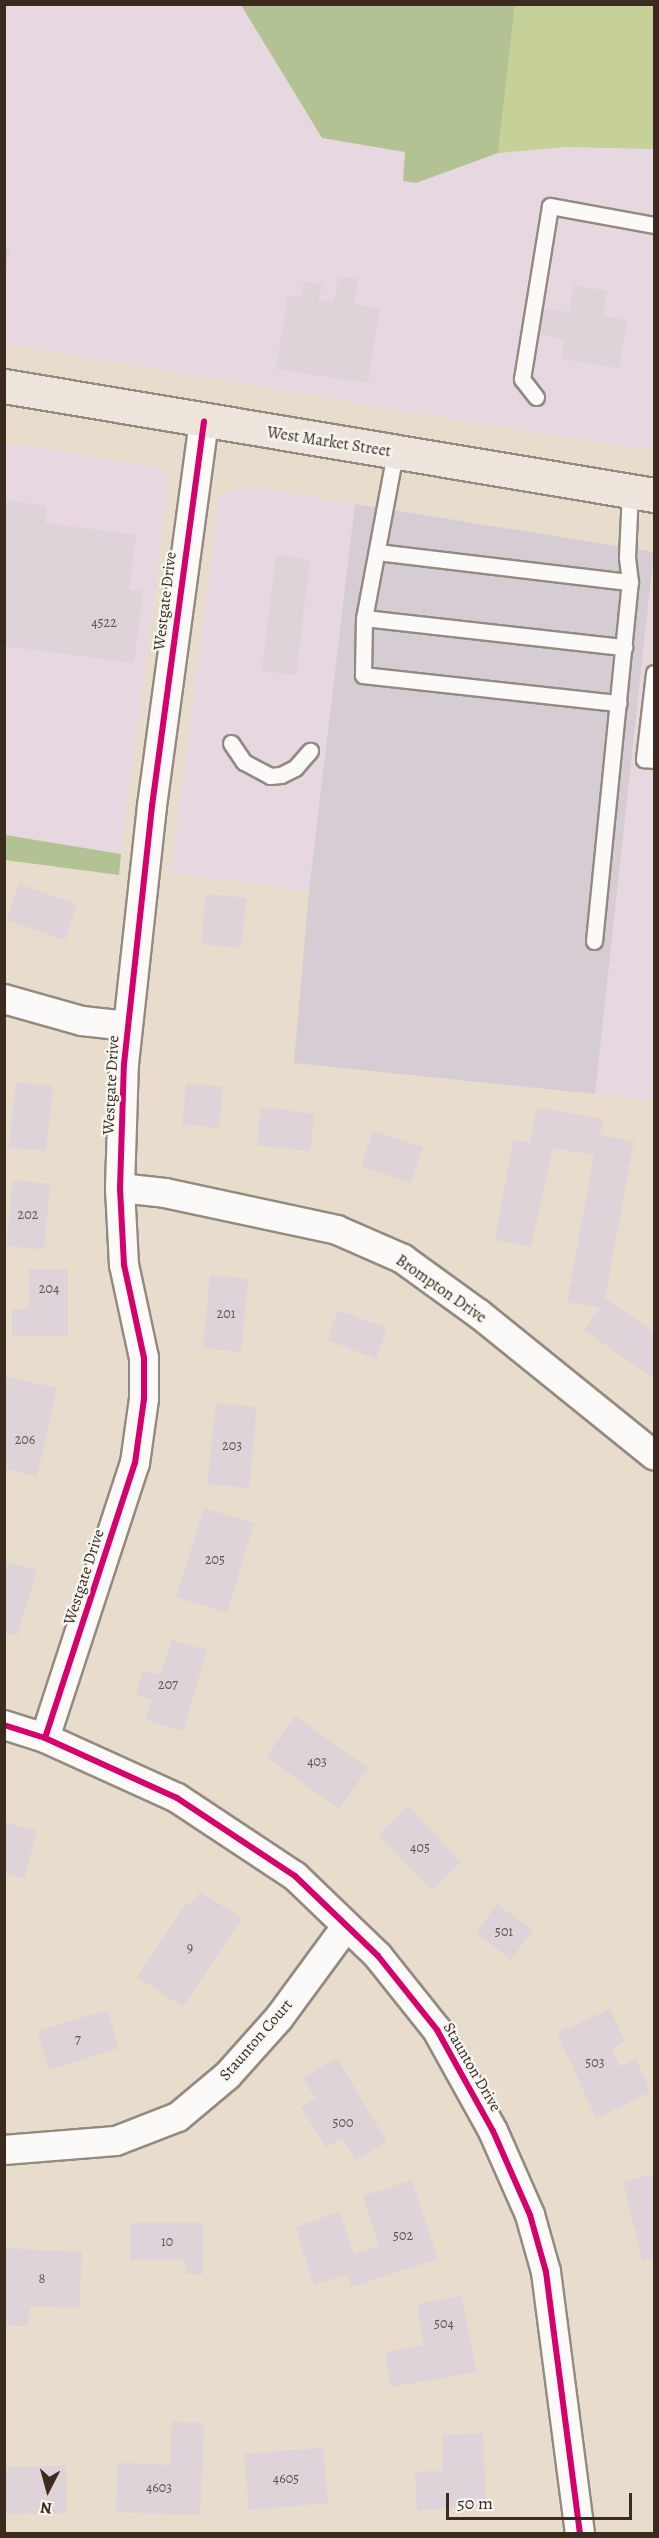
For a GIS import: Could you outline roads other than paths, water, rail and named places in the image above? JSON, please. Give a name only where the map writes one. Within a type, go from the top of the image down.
[{"type":"main road","name":"West Market Street","points":[[4,386],[204,422],[642,493]]},
{"type":"street","name":"Westgate Drive","points":[[45,1738],[135,1463],[144,1399],[144,1358],[124,1265],[120,1188],[128,1026],[152,806],[204,422]]},
{"type":"street","points":[[4,999],[82,1021],[128,1026]]},
{"type":"street","name":"Brompton Drive","points":[[120,1188],[165,1193],[337,1230],[403,1259],[474,1311],[654,1455]]},
{"type":"street","name":"Staunton Drive","points":[[4,1725],[45,1738],[177,1798],[295,1876],[345,1928],[378,1956],[437,2030],[493,2131],[530,2216],[546,2272],[562,2369],[580,2534]]},
{"type":"street","name":"Staunton Court","points":[[4,2150],[116,2141],[178,2117],[228,2076],[279,2018],[345,1928]]},
{"type":"lane","points":[[536,397],[522,379],[550,206],[654,225]]},
{"type":"lane","points":[[395,453],[364,618],[363,675],[618,703]]},
{"type":"lane","points":[[594,941],[630,582],[627,557],[642,493]]},
{"type":"lane","points":[[377,552],[630,582]]},
{"type":"lane","points":[[364,618],[624,647]]},
{"type":"lane","points":[[654,673],[644,759],[654,760]]},
{"type":"lane","points":[[231,744],[244,762],[270,776],[295,768],[310,751]]}]
